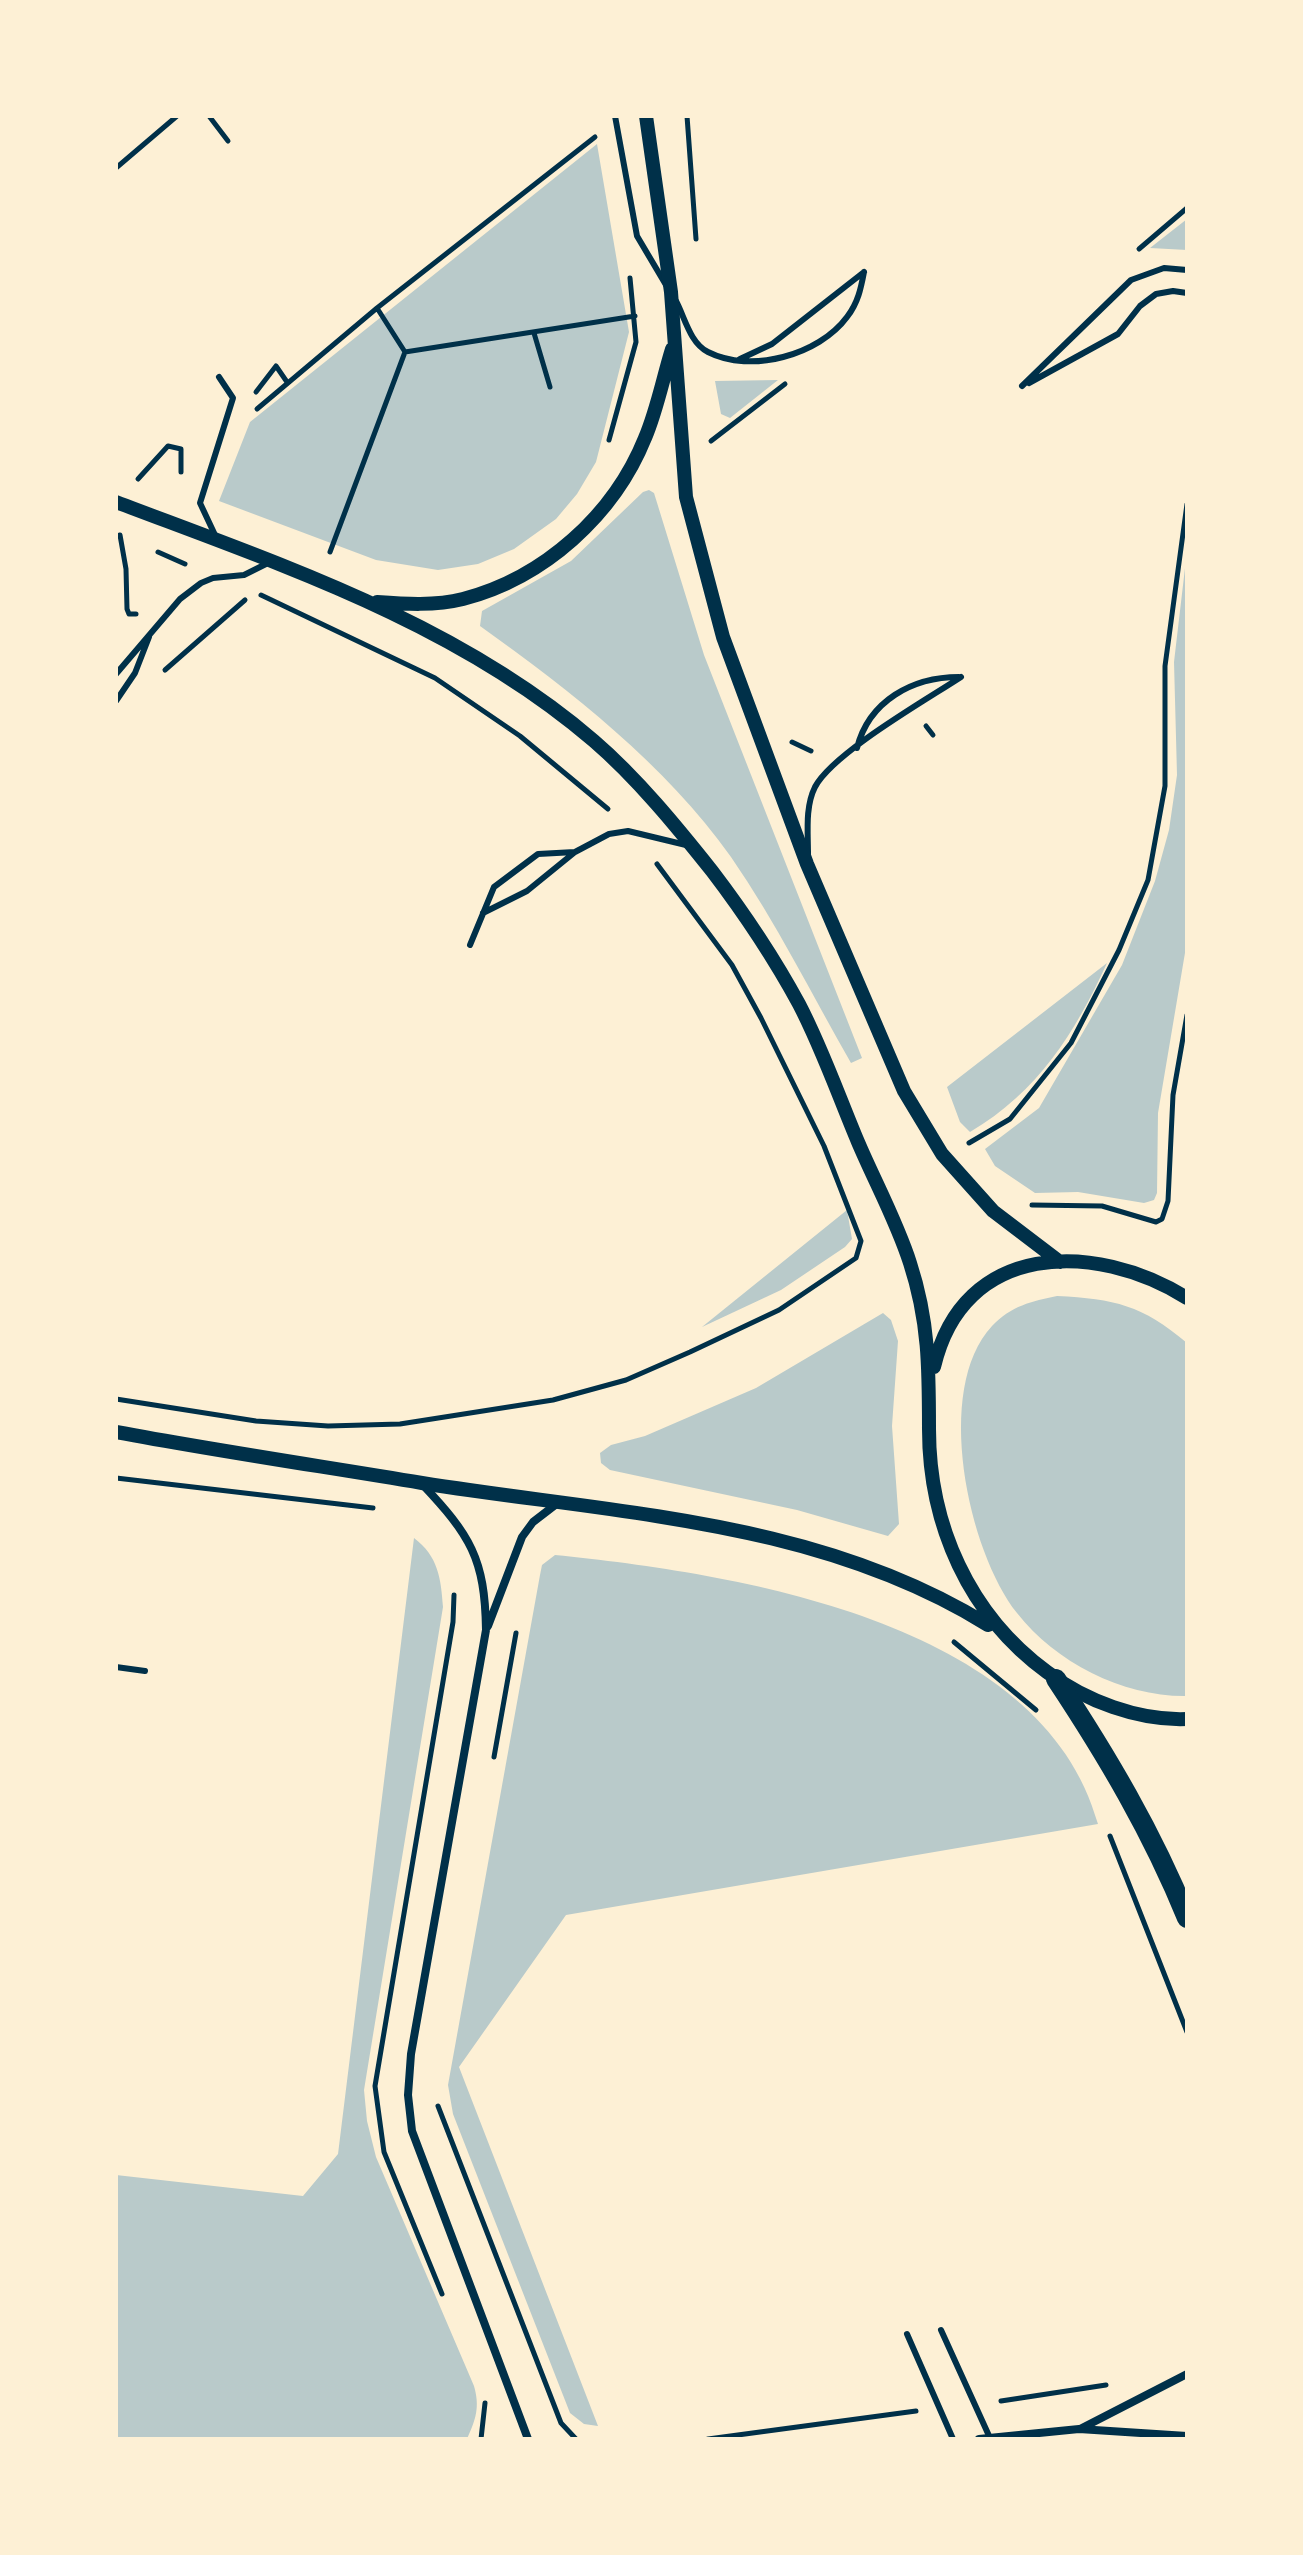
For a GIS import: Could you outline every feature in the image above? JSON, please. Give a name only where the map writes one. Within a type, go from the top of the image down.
[{"type":"main road","points":[[1056,1679],[1110,1759],[1146,1824],[1187,1918]]},
{"type":"street","points":[[646,116],[671,292],[686,497],[702,569],[723,637],[807,864],[904,1091],[942,1154],[993,1211],[1060,1262]]},
{"type":"street","points":[[368,601],[416,604],[461,600],[505,584],[578,537],[606,506],[646,437],[675,337]]},
{"type":"street","points":[[116,502],[273,561],[427,629],[535,696],[596,742],[692,845],[761,942],[800,1007],[910,1262],[924,1317],[932,1379],[929,1430],[936,1503],[962,1574],[984,1612],[1001,1633]]},
{"type":"street","points":[[932,1379],[946,1326],[984,1283],[1024,1265],[1060,1262],[1098,1264],[1130,1272],[1187,1298]]},
{"type":"street","points":[[116,1432],[422,1483],[644,1512],[827,1552],[943,1597],[1001,1633],[1056,1679],[1108,1705],[1147,1715],[1187,1719]]},
{"type":"street","points":[[422,1483],[461,1525],[476,1558],[485,1588],[486,1630]]},
{"type":"street","points":[[528,2439],[412,2131],[408,2095],[415,2025],[486,1630],[522,1537],[533,1522],[560,1500]]},
{"type":"street","points":[[1079,2429],[1187,2374]]},
{"type":"street","points":[[979,2439],[1079,2429],[1187,2436]]},
{"type":"lane","points":[[615,116],[637,236],[671,292],[693,339],[708,352],[739,359],[774,362],[789,357],[834,330],[846,319],[858,299],[864,272],[772,344],[739,359]]},
{"type":"lane","points":[[1187,270],[1164,268],[1131,280],[1022,386],[1118,334],[1140,306],[1156,294],[1173,291],[1187,293]]},
{"type":"lane","points":[[216,538],[200,503],[233,398],[219,377]]},
{"type":"lane","points":[[116,674],[180,599],[213,578],[244,575],[273,561]]},
{"type":"lane","points":[[116,701],[135,673],[152,630]]},
{"type":"lane","points":[[807,864],[809,805],[825,772],[857,748],[881,728],[961,677],[917,683],[873,711],[863,725],[857,748]]},
{"type":"lane","points":[[483,913],[527,891],[575,852],[609,834],[628,831],[666,843],[692,845]]},
{"type":"lane","points":[[470,945],[494,887],[538,854],[575,852]]},
{"type":"lane","points":[[116,1667],[145,1671]]},
{"type":"lane","points":[[941,2330],[990,2438]]},
{"type":"lane","points":[[907,2334],[953,2439]]},
{"type":"path","points":[[116,168],[177,116]]},
{"type":"path","points":[[209,116],[228,141]]},
{"type":"path","points":[[687,116],[697,251]]},
{"type":"path","points":[[287,382],[281,369],[271,368],[249,402],[249,415],[377,308],[603,133]]},
{"type":"path","points":[[605,452],[636,342],[627,264]]},
{"type":"path","points":[[377,308],[405,352]]},
{"type":"path","points":[[405,352],[635,316]]},
{"type":"path","points":[[534,333],[550,387]]},
{"type":"path","points":[[330,552],[405,352]]},
{"type":"path","points":[[709,426],[712,456]]},
{"type":"path","points":[[136,480],[168,446],[175,445],[183,456],[180,481]]},
{"type":"path","points":[[968,1144],[1010,1119],[1071,1043],[1114,961],[1148,880],[1165,786],[1165,666],[1187,504]]},
{"type":"path","points":[[120,535],[129,614],[136,614],[145,604]]},
{"type":"path","points":[[315,546],[341,557]]},
{"type":"path","points":[[174,574],[183,564],[213,578]]},
{"type":"path","points":[[116,1399],[256,1421],[328,1426],[400,1424],[553,1400],[626,1380],[779,1310],[856,1258],[861,1241],[829,1159],[761,1018],[705,927],[673,882],[628,831],[570,775],[435,678],[254,592],[162,673]]},
{"type":"path","points":[[786,731],[792,742],[810,749],[825,772]]},
{"type":"path","points":[[1023,1203],[1102,1206],[1156,1222],[1162,1219],[1168,1201],[1173,1095],[1187,1015]]},
{"type":"path","points":[[962,1133],[975,1153]]},
{"type":"path","points":[[116,1478],[387,1509]]},
{"type":"path","points":[[493,1760],[517,1623]]},
{"type":"path","points":[[951,1640],[1044,1718]]},
{"type":"path","points":[[1107,1824],[1187,2032]]},
{"type":"path","points":[[437,2096],[442,2122],[555,2409],[561,2423],[576,2439]]},
{"type":"path","points":[[974,2405],[1109,2384]]},
{"type":"path","points":[[708,2439],[940,2409]]},
{"type":"shaded area","points":[[597,144],[629,332],[596,462],[577,494],[556,519],[514,549],[478,564],[438,570],[376,560],[219,501],[250,422]]},
{"type":"shaded area","points":[[1187,219],[1187,250],[1150,248]]},
{"type":"shaded area","points":[[778,380],[730,418],[721,414],[715,381]]},
{"type":"shaded area","points":[[649,490],[654,493],[704,655],[862,1058],[851,1063],[763,907],[705,823],[647,760],[615,731],[480,626],[482,611],[571,561],[643,492]]},
{"type":"shaded area","points":[[1187,551],[1187,941],[1158,1113],[1157,1193],[1154,1200],[1144,1203],[1078,1192],[1035,1193],[995,1166],[985,1149],[1039,1108],[1122,965],[1155,881],[1169,830],[1177,775],[1174,662]]},
{"type":"shaded area","points":[[1107,963],[1082,1013],[1052,1059],[1016,1099],[970,1132],[960,1122],[947,1087]]},
{"type":"shaded area","points":[[847,1210],[852,1239],[845,1247],[781,1290],[702,1327]]},
{"type":"shaded area","points":[[1057,1296],[1095,1299],[1127,1306],[1156,1320],[1187,1343],[1187,1696],[1163,1695],[1116,1683],[1093,1674],[1051,1647],[1017,1613],[999,1585],[984,1551],[964,1470],[961,1428],[964,1389],[974,1354],[992,1326],[1007,1314],[1022,1305]]},
{"type":"shaded area","points":[[883,1313],[891,1320],[898,1341],[892,1426],[899,1524],[888,1536],[797,1510],[610,1470],[601,1463],[600,1453],[611,1445],[645,1436],[756,1388]]},
{"type":"shaded area","points":[[414,1538],[428,1552],[437,1568],[443,1607],[364,2090],[367,2121],[376,2157],[474,2386],[477,2407],[473,2425],[467,2439],[116,2439],[116,2175],[303,2196],[338,2154]]},
{"type":"shaded area","points":[[555,1555],[707,1576],[790,1594],[872,1620],[949,1654],[1015,1698],[1066,1755],[1098,1824],[566,1915],[459,2067],[598,2426],[584,2424],[570,2413],[453,2114],[448,2085],[542,1565]]}]
